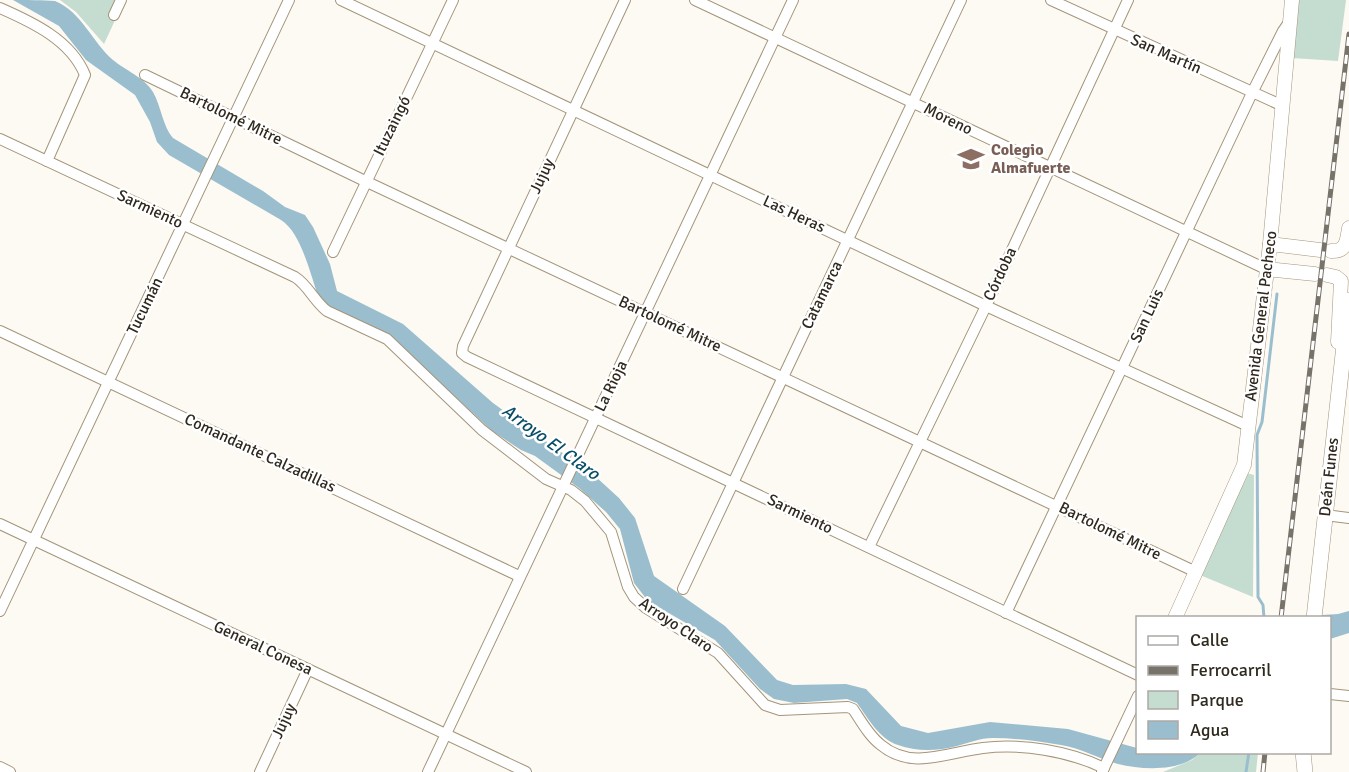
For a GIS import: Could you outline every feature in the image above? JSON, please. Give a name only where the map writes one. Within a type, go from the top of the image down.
[{"type":"main road","name":"Deán Funes","points":[[1314,613],[1325,515],[1345,376],[1349,300]]},
{"type":"street","points":[[114,15],[121,0]]},
{"type":"street","name":"Tucumán","points":[[0,611],[289,0]]},
{"type":"street","name":"Las Heras","points":[[341,0],[572,111],[849,239],[986,306],[1248,426]]},
{"type":"street","name":"Ituzaingó","points":[[333,252],[453,0]]},
{"type":"street","name":"Jujuy","points":[[462,353],[463,346],[508,248],[625,0]]},
{"type":"street","name":"Moreno","points":[[695,0],[1266,269]]},
{"type":"street","name":"La Rioja","points":[[428,772],[793,0]]},
{"type":"street","name":"Catamarca","points":[[684,589],[961,0]]},
{"type":"street","name":"San Martín","points":[[1051,0],[1283,106]]},
{"type":"street","name":"Córdoba","points":[[869,547],[986,306],[1128,0]]},
{"type":"street","name":"Avenida General Pacheco","points":[[1176,616],[1241,475],[1270,244],[1292,0]]},
{"type":"street","points":[[0,8],[26,20],[59,41],[78,60],[85,75],[47,161]]},
{"type":"street","name":"San Luis","points":[[1006,613],[1252,93],[1290,21]]},
{"type":"street","name":"Bartolomé Mitre","points":[[145,75],[1196,572]]},
{"type":"street","name":"Sarmiento","points":[[0,139],[301,281]]},
{"type":"street","points":[[1270,244],[1341,250],[1345,246],[1349,228]]},
{"type":"street","points":[[1266,269],[1321,274],[1336,277],[1341,281],[1338,365],[1345,376]]},
{"type":"street","name":"Arroyo Claro","points":[[301,281],[319,305],[387,339],[482,430],[546,479],[564,485],[585,501],[611,532],[628,587],[634,597],[646,608],[718,653],[760,700],[772,709],[848,707],[853,709],[880,745],[907,758],[930,759],[982,748],[1004,747],[1050,750],[1072,755],[1104,768]]},
{"type":"street","name":"Comandante Calzadillas","points":[[0,331],[519,576]]},
{"type":"street","name":"Sarmiento","points":[[462,353],[595,419],[733,482],[1136,675]]},
{"type":"street","points":[[1325,515],[1349,518]]},
{"type":"street","name":"General Conesa","points":[[0,524],[526,772]]},
{"type":"street","name":"Jujuy","points":[[260,772],[308,669]]},
{"type":"street","points":[[1331,694],[1349,696]]},
{"type":"street","points":[[1104,768],[1136,698]]},
{"type":"street","points":[[0,767],[10,772]]},
{"type":"green space","points":[[60,0],[118,0],[123,3],[104,44],[76,12]]},
{"type":"green space","points":[[1297,0],[1346,0],[1338,61],[1292,58]]},
{"type":"green space","points":[[1246,473],[1254,475],[1253,597],[1200,575]]},
{"type":"green space","points":[[1199,754],[1258,754],[1256,772],[1163,772],[1192,760]]},
{"type":"water","name":"Arroyo El Claro","points":[[13,0],[55,1],[64,6],[80,20],[113,60],[140,78],[149,87],[173,138],[263,191],[285,207],[305,215],[330,264],[337,291],[403,324],[493,403],[596,477],[619,498],[635,518],[654,576],[725,626],[777,680],[793,685],[846,684],[866,689],[901,726],[928,733],[990,722],[1068,729],[1136,748],[1136,754],[1199,754],[1183,764],[1150,768],[1118,764],[1068,746],[1018,739],[988,738],[942,749],[913,749],[885,738],[857,703],[847,699],[794,703],[774,699],[760,689],[715,640],[648,601],[634,583],[620,529],[606,512],[579,488],[535,456],[521,450],[492,431],[388,334],[320,301],[300,245],[288,226],[169,155],[157,142],[150,122],[135,95],[86,60],[59,26]]},
{"type":"water","points":[[1349,611],[1349,633],[1331,639],[1331,616],[1308,616]]},
{"type":"waterway","points":[[1264,616],[1263,605],[1258,597],[1257,435],[1262,422],[1277,294]]},
{"type":"waterway","points":[[1246,772],[1249,754]]},
{"type":"railway","points":[[1281,616],[1349,34]]},
{"type":"railway","points":[[1263,772],[1265,754]]},
{"type":"place","name":"Colegio Almafuerte","points":[[971,159]]}]
